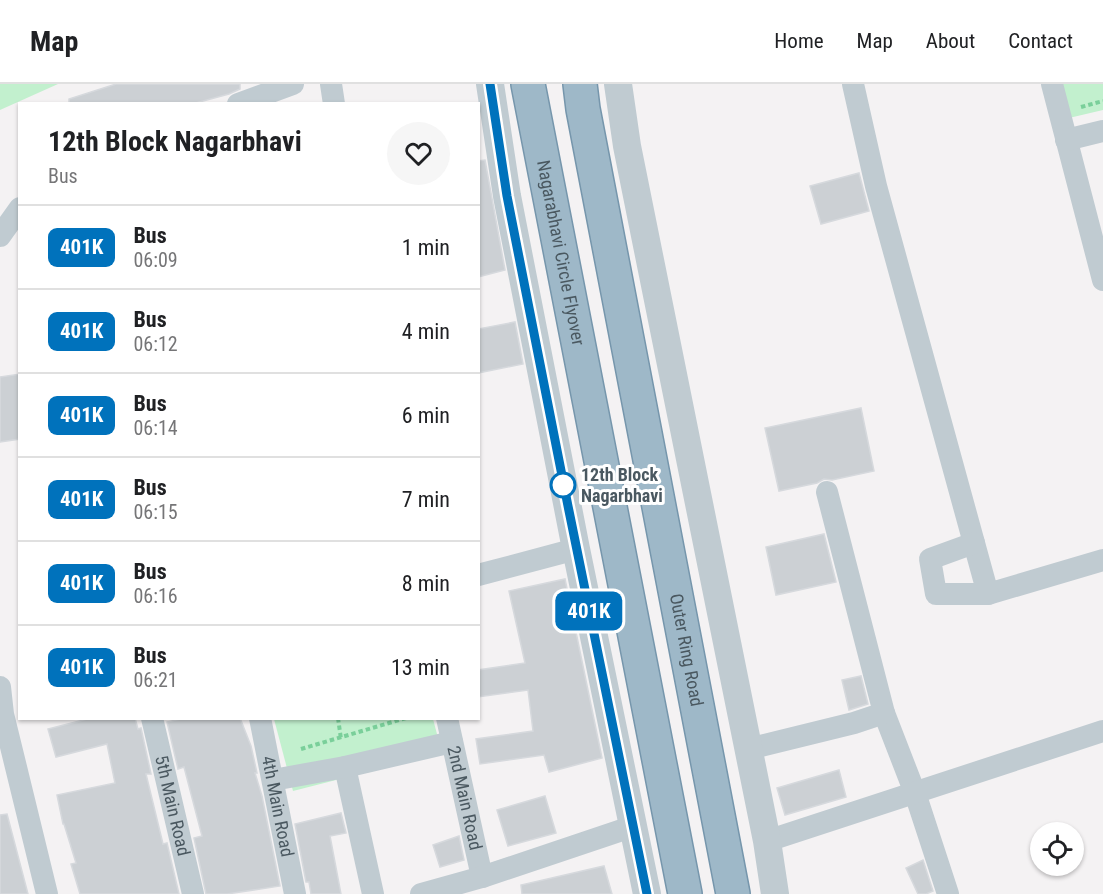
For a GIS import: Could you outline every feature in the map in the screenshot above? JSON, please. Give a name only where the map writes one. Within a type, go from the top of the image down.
[{"type":"highway","name":"Nagarabhavi Circle Flyover","points":[[528,84],[685,894]]},
{"type":"highway","name":"Outer Ring Road","points":[[580,84],[733,894]]},
{"type":"street","points":[[244,102],[293,84]]},
{"type":"street","points":[[331,84],[334,102]]},
{"type":"street","points":[[490,84],[507,196],[647,894]]},
{"type":"street","points":[[618,84],[629,158],[767,841],[775,894]]},
{"type":"street","points":[[853,84],[876,186],[988,594]]},
{"type":"street","points":[[1052,84],[1103,280]]},
{"type":"street","points":[[1066,140],[1103,131]]},
{"type":"street","points":[[0,236],[18,211]]},
{"type":"street","points":[[827,492],[884,713],[915,793],[948,894]]},
{"type":"street","points":[[974,543],[930,560],[936,594],[988,594],[1103,560]]},
{"type":"street","points":[[480,574],[576,549]]},
{"type":"street","points":[[0,687],[11,712],[47,894]]},
{"type":"street","points":[[748,749],[854,723],[884,713]]},
{"type":"street","name":"5th Main Road","points":[[152,720],[193,894]]},
{"type":"street","name":"4th Main Road","points":[[260,720],[295,894]]},
{"type":"street","name":"2nd Main Road","points":[[447,720],[482,878]]},
{"type":"street","points":[[767,841],[1103,731]]},
{"type":"street","points":[[273,780],[345,767],[452,742]]},
{"type":"street","points":[[345,767],[373,894]]},
{"type":"street","points":[[421,894],[482,878],[634,826]]},
{"type":"path","points":[[1080,107],[1103,101]]},
{"type":"path","points":[[298,749],[399,720]]},
{"type":"green space","points":[[0,84],[58,84],[0,110]]},
{"type":"green space","points":[[1061,84],[1103,84],[1103,110],[1069,118]]},
{"type":"green space","points":[[274,720],[433,720],[442,753],[293,791]]},
{"type":"building","points":[[116,84],[240,84],[240,89],[229,94],[199,102],[69,102],[69,99]]},
{"type":"building","points":[[485,160],[505,270],[480,276],[480,161]]},
{"type":"building","points":[[859,173],[869,211],[821,224],[810,186]]},
{"type":"building","points":[[515,322],[523,364],[480,373],[480,329]]},
{"type":"building","points":[[18,374],[18,439],[0,442],[0,377]]},
{"type":"building","points":[[861,408],[874,471],[832,480],[824,479],[817,483],[779,491],[765,428]]},
{"type":"building","points":[[824,534],[836,582],[776,595],[766,547]]},
{"type":"building","points":[[565,579],[602,758],[549,772],[544,755],[480,764],[476,739],[533,731],[528,690],[480,697],[480,670],[525,663],[509,591]]},
{"type":"building","points":[[861,676],[868,704],[849,710],[842,680]]},
{"type":"building","points":[[83,720],[136,720],[138,729],[141,728],[151,774],[146,774],[163,844],[167,843],[179,894],[80,894],[71,864],[76,863],[63,824],[57,795],[115,783],[107,744],[56,757],[48,729]]},
{"type":"building","points":[[241,720],[251,746],[280,886],[227,894],[206,894],[194,838],[202,836],[184,767],[178,769],[167,722]]},
{"type":"building","points":[[839,770],[846,797],[785,815],[777,788]]},
{"type":"building","points":[[545,796],[556,833],[508,846],[497,810]]},
{"type":"building","points":[[341,813],[346,833],[330,836],[341,894],[311,894],[309,882],[306,882],[295,824]]},
{"type":"building","points":[[7,814],[28,894],[0,894],[0,815]]},
{"type":"building","points":[[459,836],[464,860],[440,867],[433,845]]},
{"type":"building","points":[[923,860],[933,891],[918,894],[906,868]]},
{"type":"building","points":[[604,866],[612,894],[522,894],[521,885]]},
{"type":"bus line","name":"401K","points":[[490,84],[507,196],[647,894]]},
{"type":"place","name":"12th Block Nagarbhavi","points":[[563,485]]}]
